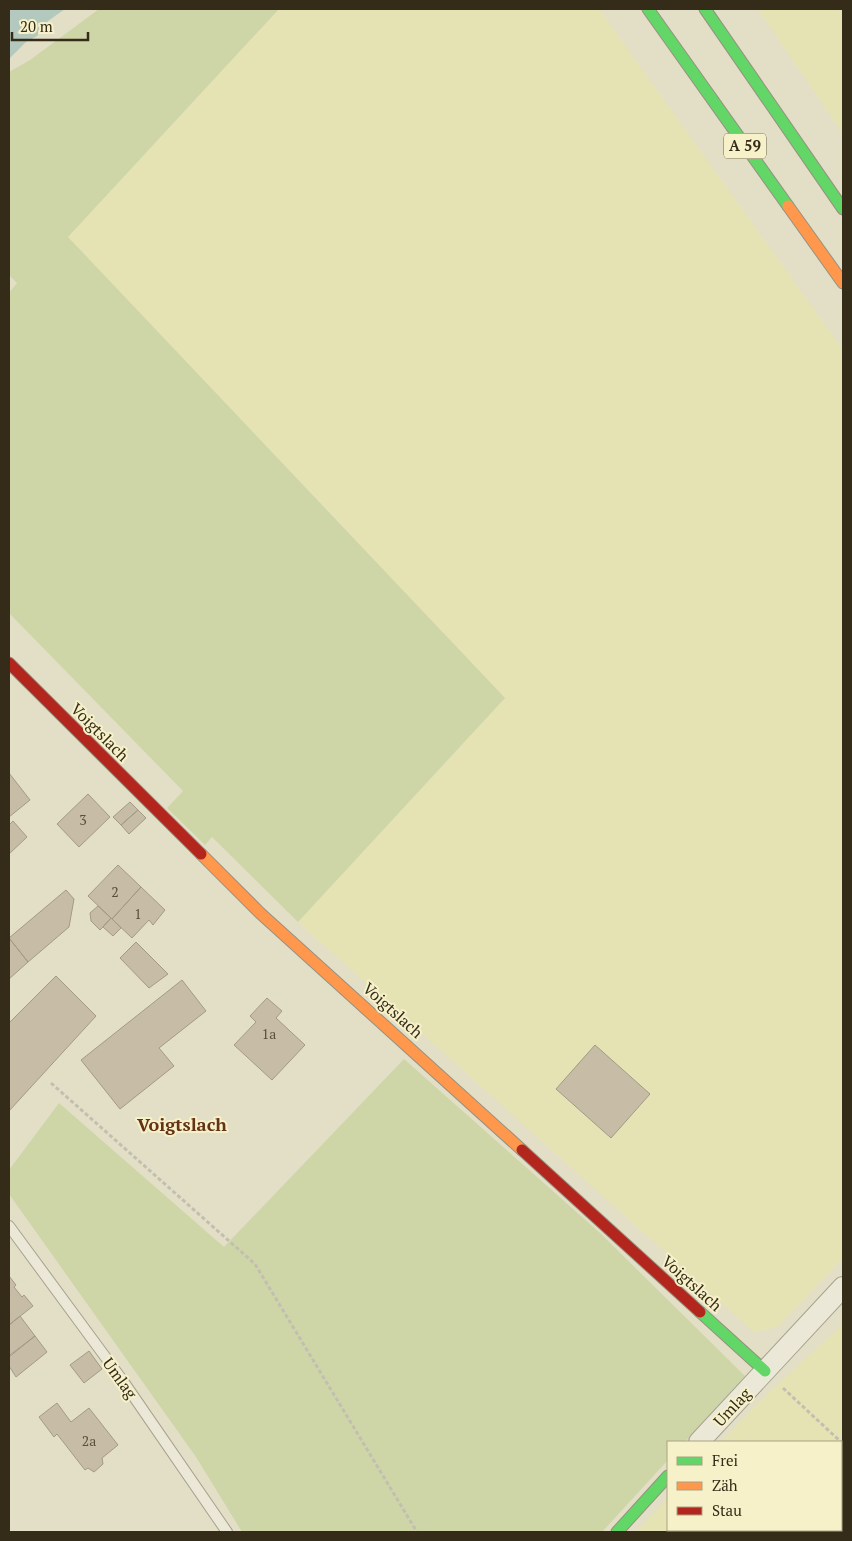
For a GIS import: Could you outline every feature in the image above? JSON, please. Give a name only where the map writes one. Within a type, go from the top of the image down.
[{"type":"main road","name":"A 59","points":[[648,9],[843,283]]},
{"type":"main road","name":"A 59","points":[[705,9],[843,209]]},
{"type":"main road","name":"Voigtslach","points":[[9,663],[260,913],[765,1371]]},
{"type":"main road","points":[[617,1532],[667,1477]]},
{"type":"street","name":"Umlag","points":[[700,1441],[843,1287]]},
{"type":"lane","name":"Umlag","points":[[9,1226],[123,1381],[227,1532]]},
{"type":"path","points":[[51,1083],[255,1264],[417,1532]]},
{"type":"path","points":[[765,1371],[840,1441]]},
{"type":"shaded area","points":[[9,9],[65,9],[48,21],[37,36],[26,42],[9,59]]},
{"type":"shaded area","points":[[279,9],[599,9],[843,350],[843,1258],[778,1327],[754,1332],[298,922],[505,698],[68,237]]},
{"type":"shaded area","points":[[758,9],[843,9],[843,134]]},
{"type":"shaded area","points":[[843,1324],[843,1532],[636,1532],[667,1499],[667,1531],[842,1531],[842,1441],[722,1441],[758,1403]]},
{"type":"green space","points":[[99,9],[279,9],[68,237],[505,698],[298,922],[212,837],[205,845],[167,808],[183,791],[9,613],[9,293],[17,283],[9,275],[9,72],[30,60]]},
{"type":"green space","points":[[404,1059],[599,1232],[745,1376],[686,1441],[667,1441],[667,1461],[602,1532],[242,1532],[196,1457],[9,1194],[9,1170],[59,1103],[224,1247]]},
{"type":"building","points":[[9,773],[30,800],[9,817]]},
{"type":"building","points":[[88,794],[110,817],[79,847],[57,824]]},
{"type":"building","points":[[130,802],[138,810],[121,825],[113,817]]},
{"type":"building","points":[[138,810],[146,818],[129,834],[121,825]]},
{"type":"building","points":[[13,821],[27,837],[9,854],[9,825]]},
{"type":"building","points":[[118,865],[141,887],[112,919],[88,896]]},
{"type":"building","points":[[141,887],[165,910],[153,925],[149,920],[132,938],[112,919]]},
{"type":"building","points":[[66,890],[74,899],[69,927],[28,962],[9,938]]},
{"type":"building","points":[[98,906],[111,918],[100,930],[91,921],[90,913]]},
{"type":"building","points":[[111,918],[121,928],[113,936],[103,927]]},
{"type":"building","points":[[9,938],[28,962],[9,979]]},
{"type":"building","points":[[136,942],[168,974],[149,988],[120,958]]},
{"type":"building","points":[[56,976],[96,1016],[9,1111],[9,1023]]},
{"type":"building","points":[[182,980],[206,1011],[159,1048],[174,1066],[120,1109],[81,1060]]},
{"type":"building","points":[[267,998],[282,1011],[276,1018],[305,1045],[272,1080],[234,1045],[256,1022],[250,1016]]},
{"type":"building","points":[[595,1045],[650,1094],[611,1138],[556,1089]]},
{"type":"building","points":[[9,1276],[16,1285],[14,1287],[22,1297],[24,1295],[33,1306],[9,1325]]},
{"type":"building","points":[[20,1316],[35,1336],[10,1355],[9,1325]]},
{"type":"building","points":[[35,1336],[47,1352],[16,1377],[9,1366],[9,1357]]},
{"type":"building","points":[[89,1351],[102,1369],[84,1383],[70,1365]]},
{"type":"building","points":[[57,1403],[71,1422],[89,1408],[118,1445],[102,1458],[103,1464],[94,1472],[88,1468],[85,1470],[57,1434],[54,1437],[39,1417]]},
{"type":"traffic: fast","points":[[648,9],[788,206]]},
{"type":"traffic: fast","points":[[705,9],[843,209]]},
{"type":"traffic: fast","points":[[700,1312],[765,1371]]},
{"type":"traffic: fast","points":[[617,1532],[667,1477]]},
{"type":"traffic: slow","points":[[788,206],[843,283]]},
{"type":"traffic: slow","points":[[201,854],[260,913],[522,1150]]},
{"type":"traffic: jam","points":[[9,663],[201,854]]},
{"type":"traffic: jam","points":[[522,1150],[700,1312]]},
{"type":"district","name":"Voigtslach","points":[[182,1125]]}]
